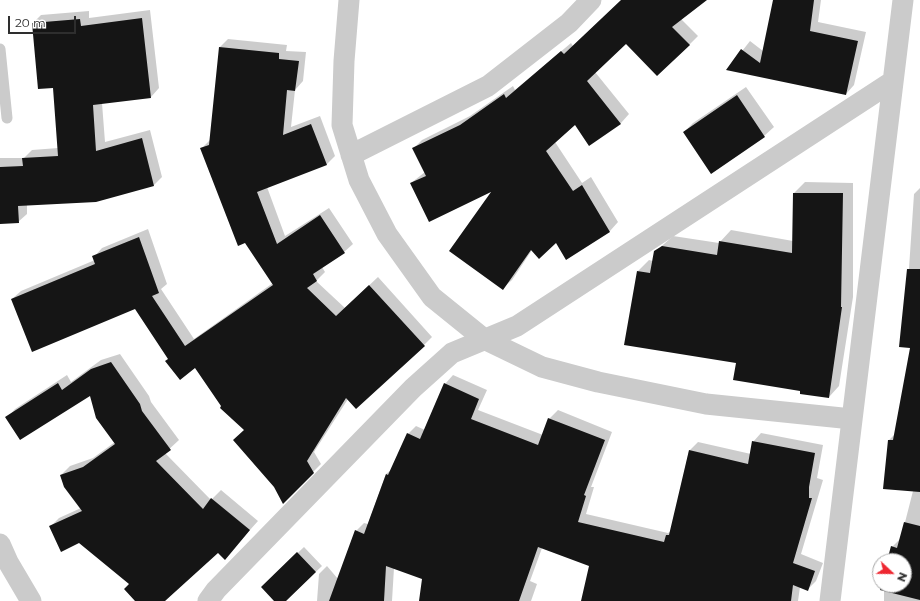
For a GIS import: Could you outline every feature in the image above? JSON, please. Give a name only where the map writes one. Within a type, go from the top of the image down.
[{"type":"street","points":[[349,0],[344,61],[342,125],[359,180],[387,234],[432,297],[484,339],[542,367],[598,382],[706,404],[852,419]]},
{"type":"street","points":[[351,155],[488,86],[569,22],[591,0]]},
{"type":"street","points":[[830,601],[903,0]]},
{"type":"street","points":[[208,601],[216,590],[414,388],[452,353],[517,326],[893,82]]},
{"type":"street","points":[[0,544],[8,562],[31,601]]},
{"type":"lane","points":[[0,49],[1,72],[7,118]]},
{"type":"building","points":[[621,0],[707,0],[672,27],[690,45],[657,76],[626,44],[587,81],[621,124],[589,146],[575,125],[546,151],[573,191],[582,185],[610,232],[566,260],[556,243],[539,259],[531,250],[503,290],[449,251],[491,192],[429,222],[410,183],[426,176],[412,148],[460,125],[504,94],[506,98],[561,51],[564,54]]},
{"type":"building","points":[[773,0],[814,0],[810,31],[858,41],[846,95],[726,70],[741,49],[760,63]]},
{"type":"building","points":[[142,18],[151,98],[93,105],[96,151],[142,138],[154,186],[96,202],[18,206],[19,223],[0,224],[0,167],[23,166],[22,158],[58,156],[53,88],[38,89],[32,23],[80,19],[81,26]]},
{"type":"building","points":[[219,47],[279,53],[279,59],[299,61],[295,91],[287,90],[283,135],[311,124],[327,165],[257,192],[277,244],[320,215],[345,253],[313,274],[317,281],[307,288],[336,316],[369,285],[425,346],[356,409],[346,398],[307,461],[314,473],[283,504],[274,487],[233,440],[244,430],[220,408],[221,406],[195,368],[180,380],[165,361],[168,359],[135,309],[32,352],[11,299],[95,264],[92,256],[139,237],[159,293],[152,296],[185,346],[273,285],[245,243],[238,246],[200,148],[209,145]]},
{"type":"building","points":[[737,95],[765,137],[711,174],[683,132]]},
{"type":"building","points":[[793,193],[843,193],[842,307],[829,398],[800,394],[800,391],[733,380],[736,363],[624,345],[637,271],[650,273],[654,251],[662,246],[717,255],[719,241],[792,253]]},
{"type":"building","points":[[907,269],[920,269],[920,492],[883,489],[888,440],[893,440],[910,348],[899,347]]},
{"type":"building","points":[[111,362],[140,404],[142,411],[171,450],[156,461],[203,509],[211,498],[250,530],[225,560],[218,553],[165,601],[135,601],[124,589],[129,584],[79,543],[61,552],[49,526],[82,511],[64,487],[60,475],[83,467],[115,444],[96,418],[90,396],[20,440],[5,417],[58,383],[62,390],[91,369]]},
{"type":"building","points":[[444,383],[479,399],[471,419],[538,445],[548,418],[605,440],[584,495],[586,496],[578,522],[664,542],[666,535],[669,535],[689,450],[748,464],[752,441],[815,453],[809,487],[809,498],[812,498],[793,563],[815,571],[808,591],[793,585],[791,601],[581,601],[589,566],[538,547],[519,601],[419,601],[422,579],[386,566],[384,601],[329,601],[355,530],[364,534],[386,474],[388,475],[407,433],[420,439]]},
{"type":"building","points":[[904,522],[920,526],[920,600],[892,593],[912,593],[912,553],[889,553],[891,546],[897,548]]},
{"type":"building","points":[[297,552],[316,572],[286,601],[274,601],[261,587]]}]
